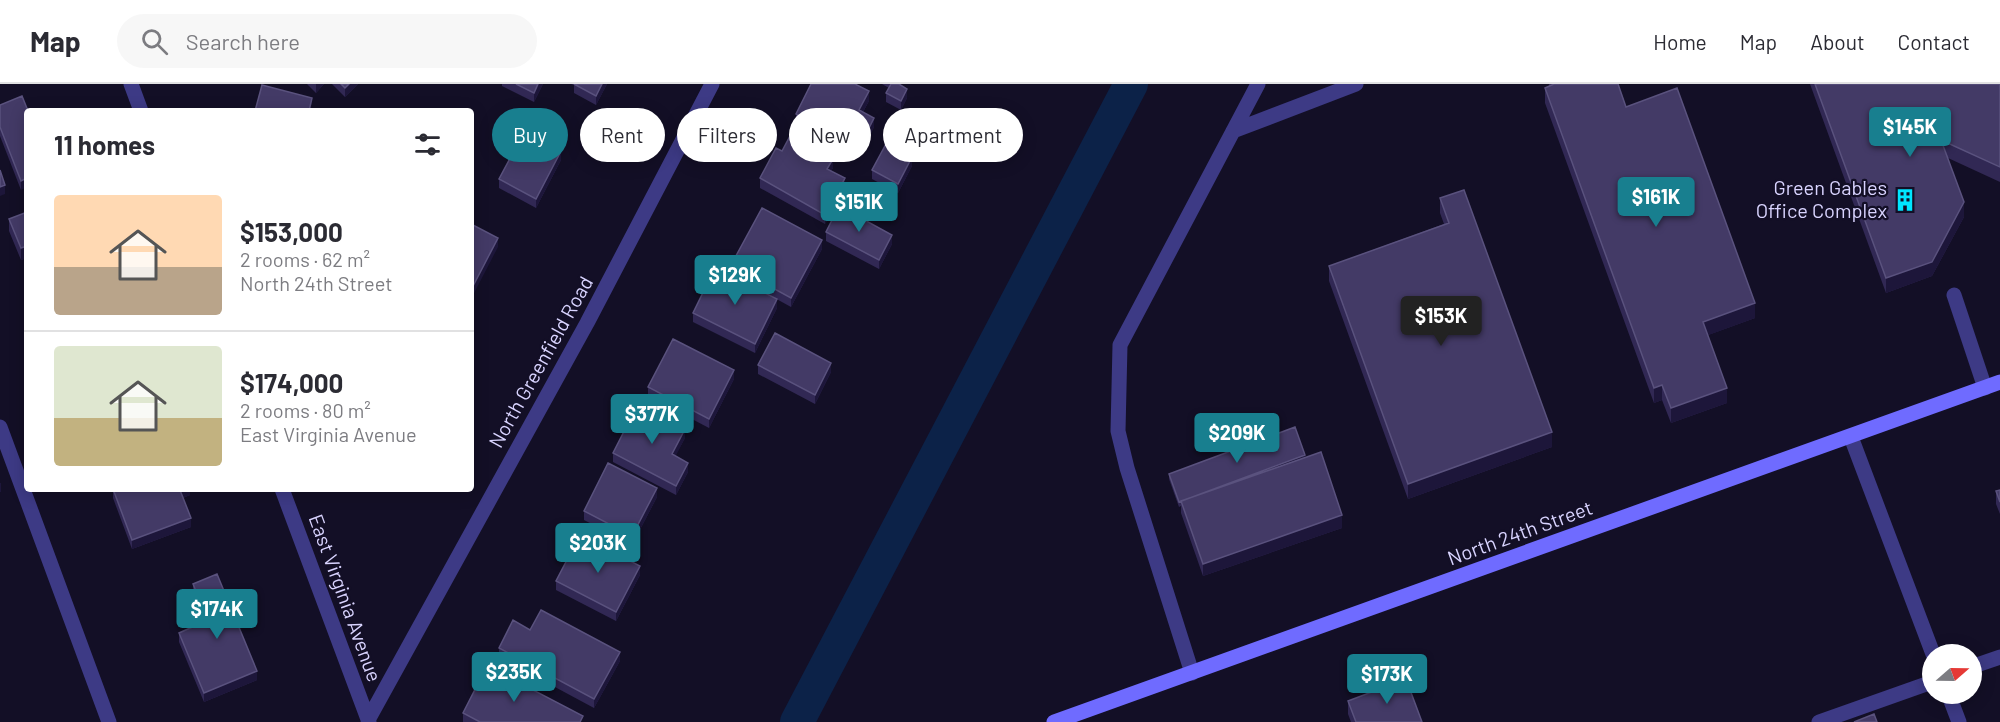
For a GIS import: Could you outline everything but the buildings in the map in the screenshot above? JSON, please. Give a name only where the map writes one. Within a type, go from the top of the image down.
[{"type":"main road","name":"North 24th Street","points":[[1054,722],[2000,382]]},
{"type":"street","points":[[131,84],[140,108]]},
{"type":"street","name":"North Greenfield Road","points":[[369,721],[587,323],[712,84]]},
{"type":"street","points":[[1192,673],[1126,468],[1118,431],[1120,345],[1258,84]]},
{"type":"street","points":[[1233,131],[1356,84]]},
{"type":"street","points":[[1954,295],[1985,388]]},
{"type":"street","points":[[0,427],[109,722]]},
{"type":"street","points":[[1851,437],[1929,644]]},
{"type":"street","name":"East Virginia Avenue","points":[[283,492],[369,721]]},
{"type":"street","points":[[1982,663],[2000,657]]},
{"type":"street","points":[[1819,722],[1922,685]]},
{"type":"street","points":[[1952,704],[1959,722]]},
{"type":"waterway","points":[[797,722],[1131,84]]},
{"type":"place","name":"Green Gables Office Complex","points":[[1905,200]]}]
